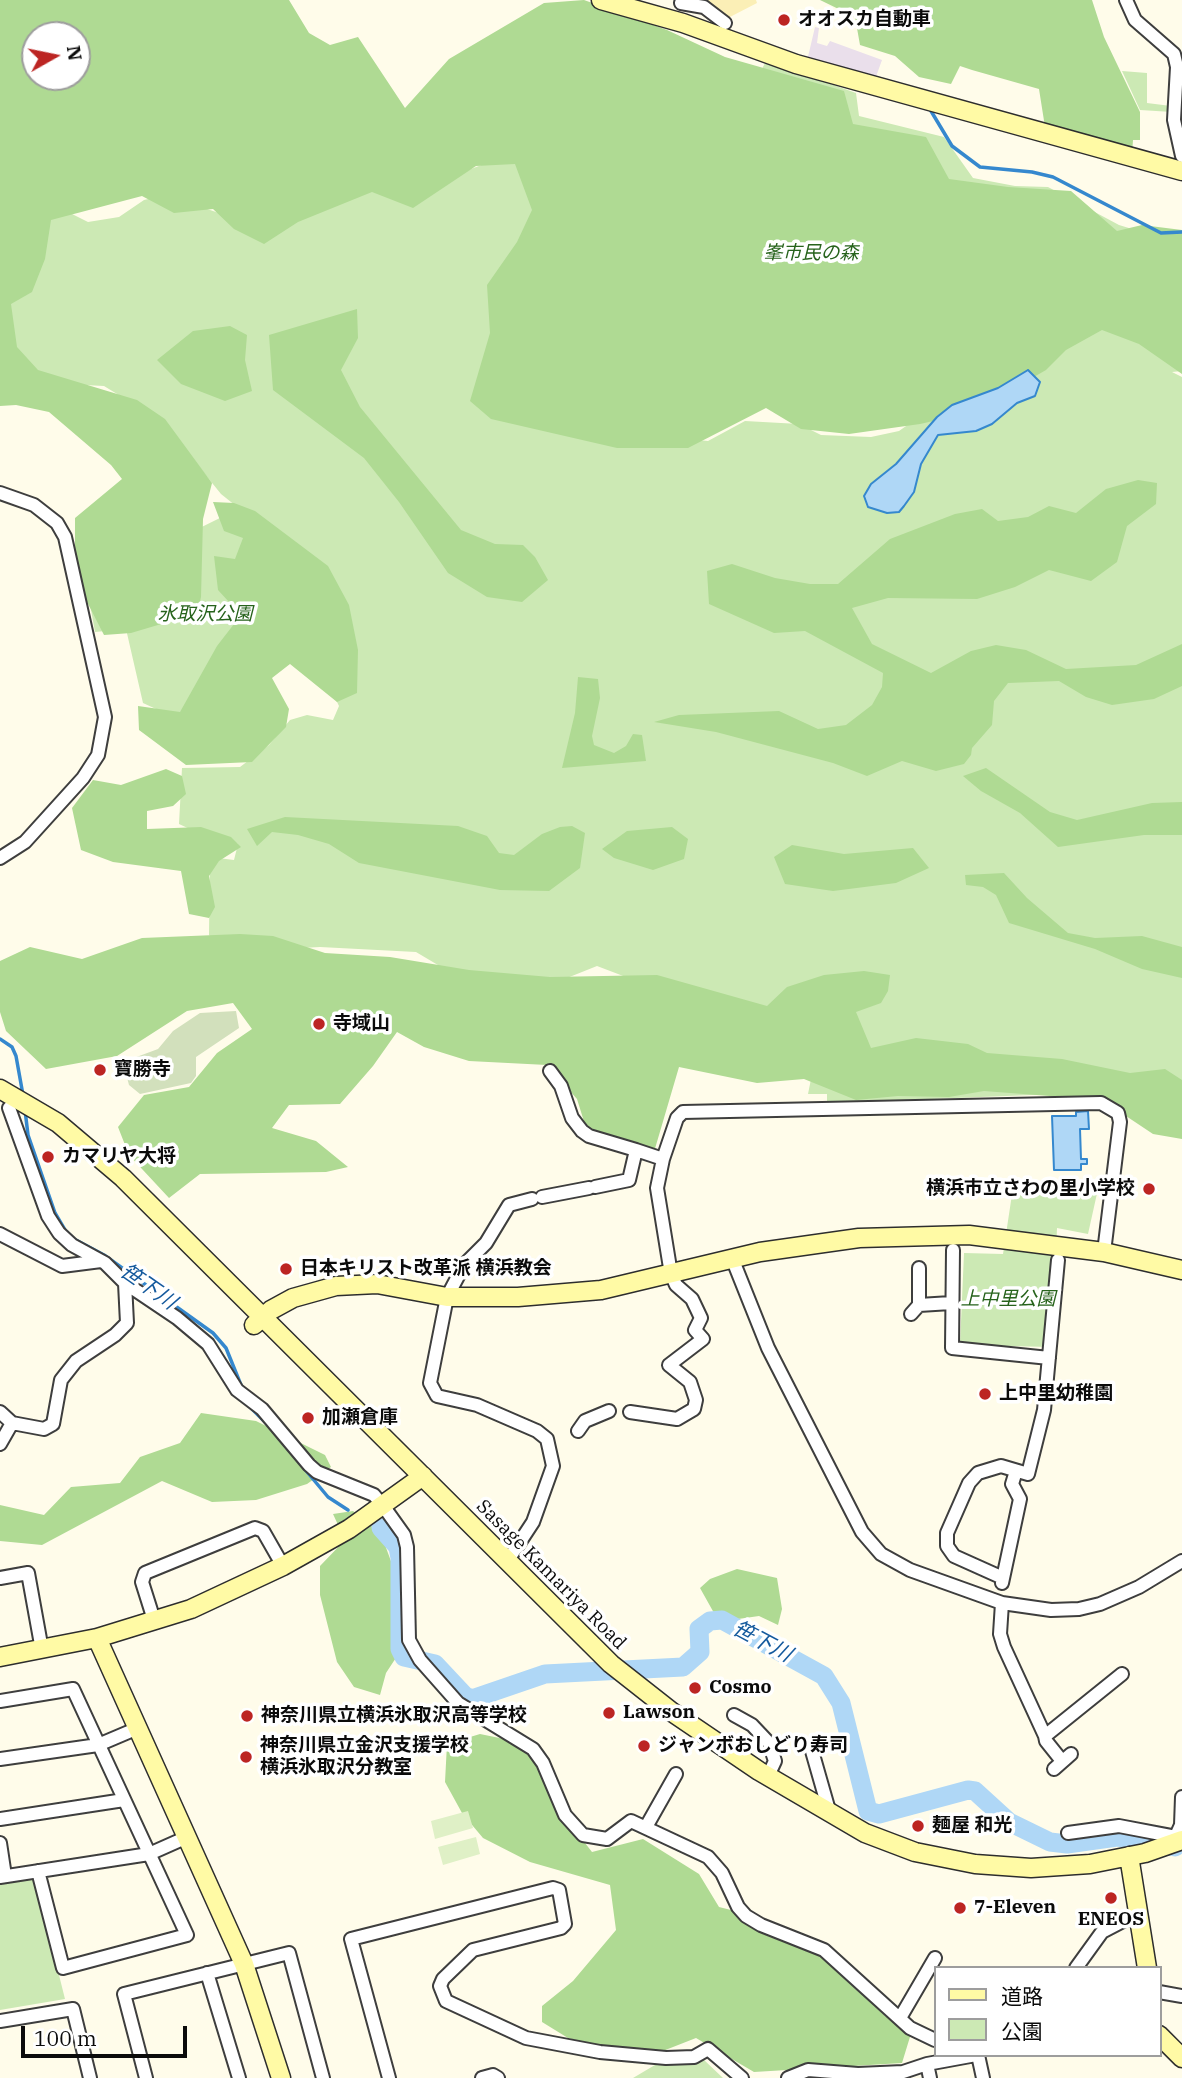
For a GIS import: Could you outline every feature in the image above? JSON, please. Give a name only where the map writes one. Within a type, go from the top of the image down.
[{"type":"street","points":[[601,0],[683,23],[796,64],[1182,171]]},
{"type":"street","points":[[1126,0],[1135,20],[1174,54],[1177,67],[1174,120],[1182,156]]},
{"type":"street","points":[[683,23],[681,2],[704,7],[725,23]]},
{"type":"street","points":[[0,493],[34,505],[57,523],[65,537],[105,717],[98,755],[83,778],[25,842],[0,858]]},
{"type":"street","points":[[550,1071],[561,1086],[572,1118],[582,1131],[598,1139],[663,1159]]},
{"type":"street","points":[[630,1412],[644,1412],[673,1420],[694,1409],[696,1400],[690,1382],[669,1365],[703,1339],[695,1330],[701,1318],[692,1299],[676,1285],[671,1274],[657,1188],[663,1159],[677,1118],[683,1112],[1101,1102],[1118,1113],[1120,1122],[1104,1252]]},
{"type":"street","points":[[16,1106],[48,1216],[72,1245],[115,1271],[124,1283],[177,1318],[208,1344],[237,1390],[257,1405],[317,1472],[374,1495],[384,1507],[404,1535],[407,1547],[409,1640],[414,1651],[458,1703],[533,1749],[544,1763],[565,1815],[583,1835],[607,1839],[631,1821],[708,1857],[722,1873],[738,1907],[746,1916],[761,1925],[824,1950],[918,2034],[934,2040]]},
{"type":"street","name":"Sasage Kamariya Road","points":[[16,1106],[107,1178],[258,1322],[586,1649],[672,1712],[768,1776],[830,1815],[865,1833],[915,1852],[975,1864],[1061,1868],[1130,1862],[1156,1850],[1180,1844]]},
{"type":"street","points":[[503,1559],[512,1554],[533,1522],[553,1466],[547,1440],[537,1431],[477,1405],[437,1396],[430,1383],[447,1297],[464,1265],[486,1243],[509,1205],[629,1181],[636,1150]]},
{"type":"street","points":[[0,1234],[62,1266],[101,1261]]},
{"type":"street","points":[[258,1322],[293,1298],[313,1291],[359,1283],[447,1297],[518,1297],[601,1290],[732,1258],[859,1238],[969,1235],[1104,1252],[1182,1270]]},
{"type":"street","points":[[953,1250],[952,1348],[1049,1358]]},
{"type":"street","points":[[732,1258],[768,1348],[862,1532],[881,1554],[910,1570],[1002,1603],[1026,1608],[1079,1609],[1139,1587],[1182,1561]]},
{"type":"street","points":[[1016,1471],[1012,1484],[1020,1499],[1002,1580],[954,1556],[947,1546],[947,1533],[973,1478],[994,1466],[1016,1471],[1028,1475],[1044,1410],[1058,1260]]},
{"type":"street","points":[[919,1268],[915,1309],[951,1303]]},
{"type":"street","points":[[0,1412],[12,1423],[44,1429],[53,1424],[61,1380],[76,1361],[127,1324],[124,1283]]},
{"type":"street","points":[[578,1431],[585,1421],[609,1411]]},
{"type":"street","points":[[0,1444],[12,1423]]},
{"type":"street","points":[[0,1657],[97,1638],[191,1609],[283,1566],[384,1507],[418,1480]]},
{"type":"street","name":"Sasage Kamariya Road","points":[[418,1480],[503,1559],[586,1649],[609,1678],[659,1716],[762,1785],[840,1832],[892,1856],[950,1871],[1030,1879],[1072,1878],[1130,1862],[1180,1844]]},
{"type":"street","points":[[154,1620],[142,1582],[145,1573],[256,1528],[263,1531],[283,1566]]},
{"type":"street","points":[[0,1578],[28,1573],[42,1650]]},
{"type":"street","points":[[1002,1603],[1000,1634],[1004,1647],[1046,1741],[1062,1761]]},
{"type":"street","points":[[97,1638],[244,1964],[281,2078]]},
{"type":"street","points":[[1045,1736],[1122,1674]]},
{"type":"street","points":[[0,1701],[73,1689],[187,1935],[63,1968],[38,1871]]},
{"type":"street","points":[[734,1715],[752,1726],[769,1743],[775,1761],[768,1776]]},
{"type":"street","points":[[0,1759],[98,1745],[138,1728]]},
{"type":"street","points":[[812,1751],[824,1784],[830,1815]]},
{"type":"street","points":[[646,1828],[676,1774]]},
{"type":"street","points":[[1068,1833],[1119,1826],[1180,1844],[1182,1797]]},
{"type":"street","points":[[0,1819],[124,1800]]},
{"type":"street","points":[[0,1843],[2,1877],[149,1854],[185,1838]]},
{"type":"street","points":[[1130,1862],[1141,1917],[1147,1966]]},
{"type":"street","points":[[388,2078],[351,1939],[553,1888],[559,1890],[565,1924],[561,1928],[473,1950],[443,1979],[440,1986],[446,2001],[538,2041],[600,2052],[666,2057],[694,2057],[708,2049],[742,2078]]},
{"type":"street","points":[[1077,1966],[1102,1932],[1125,1920],[1141,1917]]},
{"type":"street","points":[[146,2078],[124,1994],[289,1953],[323,2078]]},
{"type":"street","points":[[900,2018],[935,1958]]},
{"type":"street","points":[[207,1973],[239,2078]]},
{"type":"street","points":[[1161,1992],[1182,1996]]},
{"type":"street","points":[[0,2021],[73,2010],[90,2078]]},
{"type":"street","points":[[1161,2037],[1182,2058]]},
{"type":"street","points":[[788,2078],[797,2072],[878,2076],[966,2057]]},
{"type":"street","points":[[978,2057],[983,2078]]},
{"type":"street","points":[[927,2064],[930,2078]]},
{"type":"street","points":[[482,2078],[493,2075],[498,2078]]},
{"type":"shaded area","points":[[815,27],[819,28],[817,43],[827,46],[830,41],[882,60],[874,82],[807,61]]},
{"type":"green space","name":"峯市民の森","points":[[0,0],[289,0],[309,33],[330,45],[358,37],[405,108],[449,59],[544,3],[584,0],[667,30],[725,57],[844,91],[853,124],[926,137],[949,179],[1008,187],[1071,191],[1117,231],[1142,225],[1182,230],[1182,374],[1139,344],[1102,330],[1066,350],[1046,370],[973,412],[920,424],[849,434],[801,429],[766,408],[688,448],[617,448],[491,419],[470,401],[490,333],[487,285],[517,242],[532,210],[515,164],[476,166],[413,208],[372,192],[298,222],[264,244],[234,229],[213,209],[174,213],[142,196],[51,220],[45,259],[32,292],[11,304],[17,347],[38,370],[137,400],[165,419],[212,483],[203,519],[201,597],[196,619],[168,622],[131,633],[104,635],[85,598],[75,549],[75,518],[122,479],[111,465],[49,412],[16,405],[0,406]]},
{"type":"green space","points":[[820,0],[1092,0],[1104,37],[1140,112],[1140,140],[1133,140],[1132,154],[1045,127],[1039,89],[960,66],[951,84],[919,77],[895,56],[860,45],[855,17]]},
{"type":"green space","points":[[766,61],[856,93],[859,116],[944,137],[973,178],[1015,186],[1048,187],[1119,225],[1181,244],[1182,371],[1172,372],[1182,377],[1182,1116],[1108,1092],[827,1103],[827,1094],[808,1094],[811,1079],[639,982],[597,966],[552,984],[448,971],[416,952],[320,947],[224,952],[209,935],[210,857],[234,860],[238,844],[207,837],[179,824],[182,768],[240,767],[269,745],[290,720],[307,715],[333,720],[339,706],[246,514],[221,494],[163,422],[104,386],[46,383],[0,340],[0,312],[45,216],[68,212],[88,222],[119,217],[144,200],[174,193],[195,205],[222,214],[337,185],[436,182],[495,160],[522,162],[620,433],[708,441],[745,421],[799,424],[821,435],[871,437],[899,431],[960,388],[731,131]]},
{"type":"green space","points":[[1122,71],[1147,73],[1147,103],[1171,106],[1172,112],[1140,110]]},
{"type":"green space","points":[[357,309],[358,338],[341,370],[360,407],[461,530],[495,544],[523,545],[535,557],[548,580],[522,602],[487,597],[448,573],[399,502],[364,458],[273,390],[269,335]]},
{"type":"green space","points":[[230,326],[247,335],[245,360],[252,391],[225,401],[181,384],[157,360],[193,331]]},
{"type":"green space","points":[[1138,480],[1157,483],[1156,504],[1127,526],[1117,562],[1091,581],[1049,570],[1015,587],[977,599],[888,598],[852,608],[872,644],[931,673],[971,651],[996,645],[1026,650],[1066,669],[1136,665],[1182,644],[1182,686],[1154,699],[1112,705],[1086,697],[1059,681],[1008,683],[994,701],[992,725],[972,748],[971,755],[964,764],[936,771],[902,761],[867,776],[833,763],[716,732],[654,722],[679,715],[779,711],[818,729],[846,725],[872,705],[882,687],[883,673],[805,631],[774,633],[709,604],[707,571],[732,564],[775,578],[810,584],[838,584],[890,539],[955,514],[982,509],[998,521],[1028,517],[1049,506],[1076,513],[1106,489]]},
{"type":"green space","points":[[213,502],[234,503],[255,511],[328,566],[349,605],[358,650],[357,693],[337,702],[290,664],[272,678],[289,709],[286,727],[252,762],[186,765],[139,730],[138,706],[180,712],[217,646],[241,615],[218,590],[214,556],[235,559],[243,538],[224,531]]},
{"type":"green space","name":"氷取沢公園","points":[[230,513],[272,564],[253,692],[169,715],[143,703],[126,629],[95,632],[90,604],[133,561]]},
{"type":"green space","points":[[578,677],[598,679],[600,698],[592,736],[594,745],[614,753],[626,746],[633,734],[642,735],[646,761],[562,768],[575,713]]},
{"type":"green space","points":[[986,768],[1050,812],[1077,820],[1152,803],[1182,802],[1182,835],[1144,835],[1058,847],[1020,813],[981,791],[963,776]]},
{"type":"green space","points":[[166,769],[182,776],[186,794],[173,806],[147,811],[147,829],[201,827],[231,837],[241,847],[219,861],[209,876],[215,907],[209,918],[189,914],[181,871],[113,862],[81,850],[72,808],[93,780],[121,785]]},
{"type":"green space","points":[[285,817],[458,826],[487,836],[499,853],[514,855],[542,834],[560,827],[572,826],[585,833],[580,868],[549,891],[500,890],[359,863],[329,844],[298,835],[272,832],[257,846],[247,829]]},
{"type":"green space","points":[[672,827],[688,839],[684,859],[653,870],[614,858],[602,849],[627,831]]},
{"type":"green space","points":[[792,845],[844,854],[913,848],[929,868],[896,883],[833,891],[785,884],[774,857]]},
{"type":"green space","points":[[1004,873],[1027,898],[1068,933],[1095,938],[1142,936],[1182,947],[1182,978],[1142,969],[1095,949],[1009,923],[996,895],[983,887],[966,885],[965,875]]},
{"type":"green space","points":[[240,934],[273,936],[325,953],[390,957],[469,970],[550,977],[657,975],[767,1006],[787,987],[824,975],[864,971],[890,975],[888,991],[881,1003],[856,1012],[871,1048],[916,1038],[968,1044],[987,1053],[1062,1059],[1130,1073],[1165,1069],[1182,1080],[1182,1139],[1153,1134],[1102,1100],[984,1091],[949,1097],[898,1096],[856,1100],[804,1079],[757,1083],[679,1067],[654,1152],[586,1128],[577,1099],[547,1065],[469,1061],[424,1047],[397,1032],[373,1066],[340,1104],[289,1105],[272,1128],[316,1141],[348,1167],[326,1172],[200,1174],[169,1198],[129,1155],[118,1127],[144,1095],[189,1087],[217,1053],[252,1029],[233,1003],[187,1011],[117,1056],[46,1069],[6,1031],[0,1012],[0,961],[30,947],[82,959],[142,938]]},
{"type":"green space","points":[[236,1011],[239,1028],[196,1057],[196,1076],[191,1083],[140,1094],[129,1085],[123,1062],[158,1049],[173,1031],[200,1013]]},
{"type":"green space","name":"上中里公園","points":[[1014,1181],[1098,1189],[1088,1234],[1057,1228],[1052,1347],[960,1345],[964,1253],[1003,1254]]},
{"type":"green space","points":[[201,1413],[256,1421],[325,1455],[331,1467],[307,1484],[256,1500],[212,1502],[162,1481],[42,1545],[0,1541],[0,1505],[44,1515],[71,1487],[120,1483],[140,1457],[180,1443]]},
{"type":"green space","points":[[353,1511],[381,1534],[407,1605],[403,1647],[386,1673],[380,1695],[354,1687],[337,1662],[320,1595],[320,1566],[345,1540],[333,1514]]},
{"type":"green space","points":[[737,1569],[777,1578],[782,1609],[778,1625],[759,1616],[738,1619],[714,1613],[700,1588],[710,1579]]},
{"type":"green space","points":[[480,1734],[519,1742],[539,1768],[550,1798],[592,1852],[643,1839],[699,1874],[719,1907],[759,1917],[840,1969],[885,2016],[913,2027],[902,2063],[754,2072],[696,2038],[645,2058],[568,2038],[542,2022],[542,2006],[573,1981],[616,1930],[610,1885],[530,1862],[483,1838],[462,1813],[445,1782],[447,1744]]},
{"type":"green space","points":[[468,1811],[473,1828],[435,1839],[431,1821]]},
{"type":"green space","points":[[476,1837],[480,1854],[443,1865],[438,1847]]},
{"type":"green space","points":[[34,1875],[65,1999],[0,2010],[0,1881]]},
{"type":"green space","points":[[703,2059],[723,2078],[633,2078],[660,2062]]},
{"type":"sand","points":[[691,0],[756,0],[757,3],[728,18],[709,3]]},
{"type":"water","points":[[1028,370],[1040,382],[1035,396],[1017,403],[992,424],[976,431],[938,435],[921,464],[914,492],[899,512],[887,513],[868,507],[864,496],[871,484],[896,464],[937,417],[952,405],[998,388]]},
{"type":"water","points":[[1088,1111],[1089,1129],[1080,1129],[1081,1159],[1087,1159],[1087,1164],[1081,1164],[1081,1170],[1054,1170],[1052,1116],[1076,1116],[1076,1112]]},
{"type":"waterway","points":[[931,111],[952,146],[980,167],[1032,172],[1053,177],[1161,233],[1182,232]]},
{"type":"waterway","name":"笹下川","points":[[0,1039],[12,1047],[16,1056],[23,1095]]},
{"type":"waterway","name":"笹下川","points":[[25,1110],[28,1135],[55,1213],[65,1230],[74,1239],[104,1255],[213,1333],[226,1348],[243,1390]]},
{"type":"waterway","name":"笹下川","points":[[249,1406],[269,1426]]},
{"type":"waterway","name":"笹下川","points":[[278,1437],[328,1497],[348,1510]]},
{"type":"waterway","name":"笹下川","points":[[381,1528],[398,1547],[400,1558],[400,1649],[404,1657],[435,1664],[465,1696],[472,1699],[545,1674],[683,1667],[700,1652],[699,1629],[710,1621],[722,1620],[824,1676],[841,1703],[868,1811],[879,1814],[968,1790],[975,1791],[1009,1822],[1050,1842],[1067,1844],[1117,1837],[1175,1847]]},
{"type":"place","name":"オオスカ自動車","points":[[784,20]]},
{"type":"place","name":"寺域山","points":[[319,1024]]},
{"type":"place","name":"寶勝寺","points":[[100,1070]]},
{"type":"place","name":"カマリヤ大将","points":[[48,1157]]},
{"type":"place","name":"横浜市立さわの里小学校","points":[[1149,1189]]},
{"type":"place","name":"日本キリスト改革派 横浜教会","points":[[286,1269]]},
{"type":"place","name":"上中里幼稚園","points":[[985,1394]]},
{"type":"place","name":"加瀬倉庫","points":[[308,1418]]},
{"type":"place","name":"Cosmo","points":[[695,1688]]},
{"type":"place","name":"Lawson","points":[[609,1713]]},
{"type":"place","name":"神奈川県立横浜氷取沢高等学校","points":[[247,1716]]},
{"type":"place","name":"ジャンボおしどり寿司","points":[[644,1746]]},
{"type":"place","name":"神奈川県立金沢支援学校 横浜氷取沢分教室","points":[[246,1757]]},
{"type":"place","name":"麺屋 和光","points":[[918,1826]]},
{"type":"place","name":"ENEOS","points":[[1111,1898]]},
{"type":"place","name":"7-Eleven","points":[[960,1908]]}]
